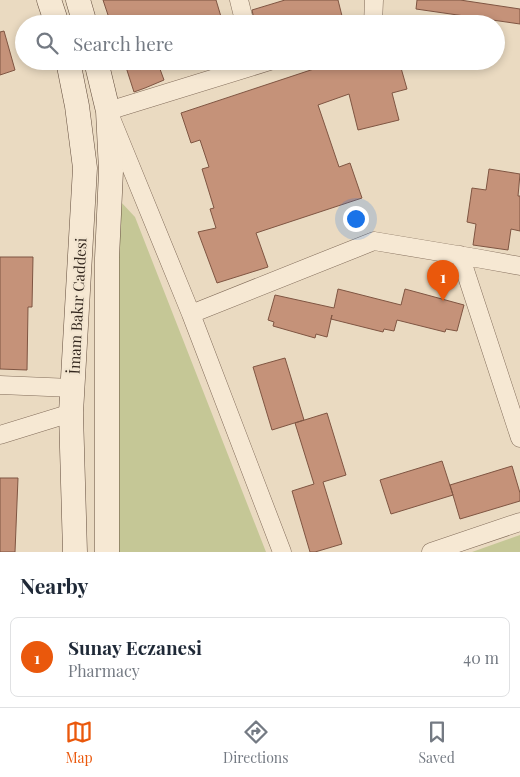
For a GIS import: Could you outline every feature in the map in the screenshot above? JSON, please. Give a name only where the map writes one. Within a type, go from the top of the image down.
[{"type":"main road","points":[[49,0],[54,15]]},
{"type":"main road","points":[[78,0],[82,15]]},
{"type":"main road","name":"İmam Bakır Caddesi","points":[[70,70],[77,106],[85,168],[71,412],[74,552]]},
{"type":"main road","points":[[98,70],[108,111],[111,171],[107,258],[107,552]]},
{"type":"street","points":[[239,0],[243,15]]},
{"type":"street","points":[[373,15],[374,0]]},
{"type":"street","points":[[238,70],[108,111],[191,314],[282,552]]},
{"type":"street","points":[[191,314],[374,240],[520,266]]},
{"type":"street","points":[[460,255],[520,438]]},
{"type":"street","points":[[0,385],[72,388]]},
{"type":"street","points":[[0,435],[71,412]]},
{"type":"street","points":[[431,552],[520,522]]},
{"type":"green space","points":[[120,201],[135,217],[266,552],[107,552]]},
{"type":"green space","points":[[520,535],[520,552],[472,552]]},
{"type":"building","points":[[103,0],[216,0],[220,15],[108,15]]},
{"type":"building","points":[[285,0],[338,0],[342,15],[253,15],[252,10]]},
{"type":"building","points":[[417,0],[460,0],[520,9],[520,24],[505,22],[505,15],[458,15],[416,9]]},
{"type":"building","points":[[4,31],[15,70],[0,75],[0,32]]},
{"type":"building","points":[[127,70],[160,70],[164,80],[134,92]]},
{"type":"building","points":[[311,70],[402,70],[407,89],[392,93],[399,120],[358,130],[349,94],[318,105],[339,167],[350,163],[362,198],[256,233],[268,267],[217,283],[198,232],[216,228],[210,209],[214,208],[202,169],[209,167],[200,140],[191,143],[181,113]]},
{"type":"building","points":[[489,169],[520,174],[518,196],[520,196],[520,231],[511,229],[508,250],[473,245],[476,224],[467,222],[472,188],[486,190]]},
{"type":"building","points":[[0,257],[33,257],[32,307],[28,307],[27,370],[0,369]]},
{"type":"building","points":[[338,289],[401,305],[405,289],[464,305],[457,331],[446,329],[445,332],[397,320],[394,331],[384,329],[383,332],[331,319],[327,337],[316,334],[315,338],[273,326],[274,322],[268,320],[275,295],[334,308]]},
{"type":"building","points":[[285,358],[304,420],[272,430],[253,367]]},
{"type":"building","points":[[327,413],[346,475],[323,482],[342,544],[310,552],[292,491],[314,484],[295,423]]},
{"type":"building","points":[[442,461],[453,495],[391,514],[380,480]]},
{"type":"building","points":[[512,466],[520,493],[520,501],[460,519],[450,485]]},
{"type":"building","points":[[0,478],[18,478],[15,552],[0,552]]},
{"type":"place","name":"Sunay Eczanesi","points":[[443,301]]}]
